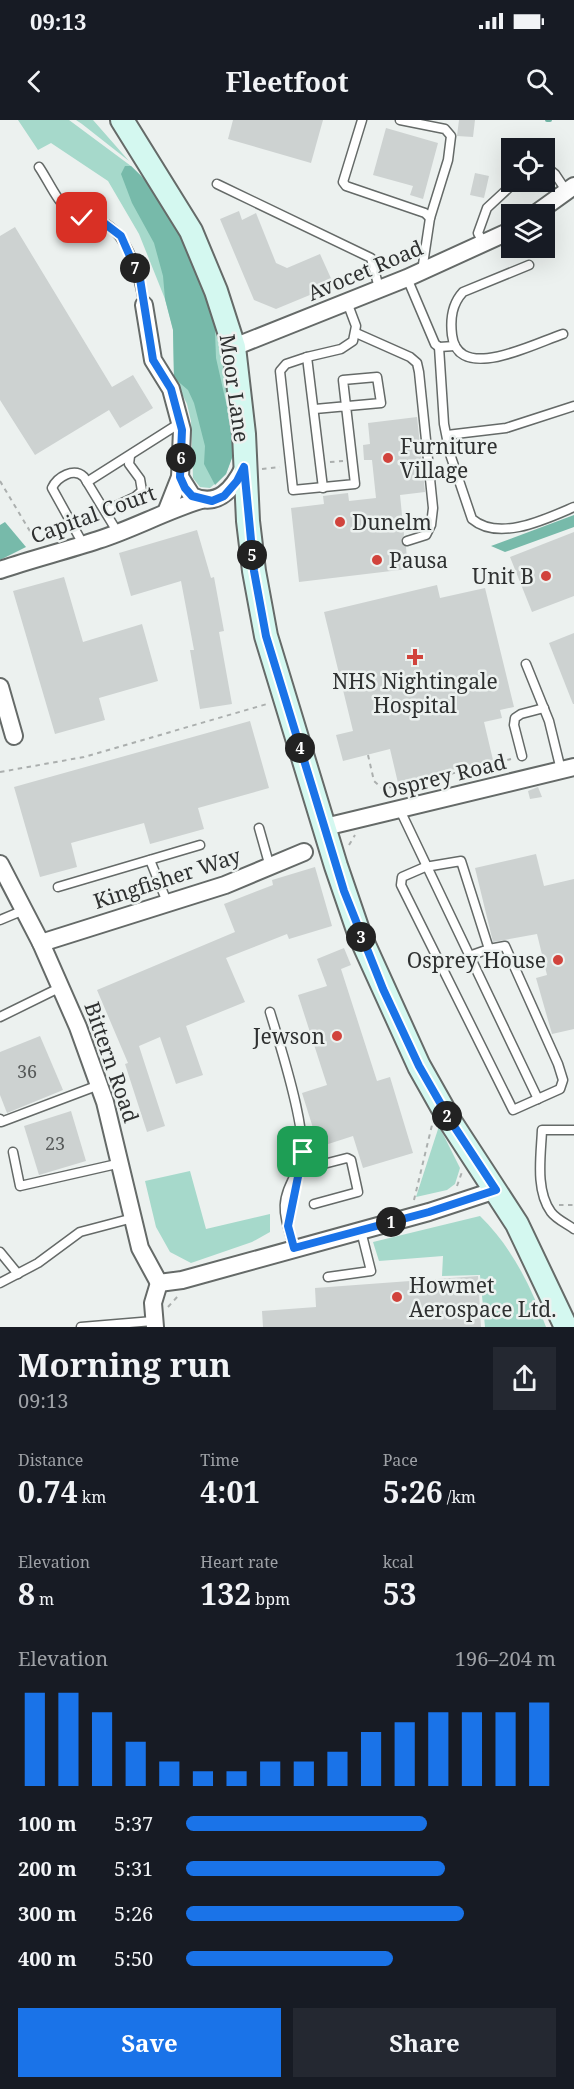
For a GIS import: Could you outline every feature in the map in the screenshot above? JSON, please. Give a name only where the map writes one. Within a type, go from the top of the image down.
[{"type":"main road","name":"Moor Lane","points":[[122,122],[195,240],[216,291],[234,346],[252,468],[254,571],[266,636],[360,936],[392,1009],[440,1104],[496,1190],[536,1261],[566,1327]]},
{"type":"street","points":[[549,204],[570,189]]},
{"type":"street","name":"Avocet Road","points":[[234,346],[414,274],[501,236]]},
{"type":"street","points":[[144,305],[153,360],[171,389],[180,423],[180,477],[167,510]]},
{"type":"street","name":"Capital Court","points":[[0,570],[118,533],[158,518],[167,510],[201,500],[212,501],[224,496],[252,468]]},
{"type":"street","points":[[180,477],[192,496],[201,500]]},
{"type":"street","points":[[0,687],[14,736]]},
{"type":"street","name":"Osprey Road","points":[[325,827],[568,768]]},
{"type":"street","name":"Kingfisher Way","points":[[41,943],[225,885],[304,852]]},
{"type":"street","name":"Bittern Road","points":[[0,864],[5,884],[25,910],[61,987],[99,1085],[122,1163],[140,1248],[159,1283]]},
{"type":"street","points":[[154,1324],[153,1303],[159,1283],[182,1280],[361,1231],[496,1190]]},
{"type":"lane","points":[[362,120],[344,182],[346,186],[425,213],[430,218]]},
{"type":"lane","points":[[400,120],[445,129],[452,136],[448,160],[414,274],[435,344],[439,347],[447,435],[472,519],[480,525],[498,530],[525,525],[574,507]]},
{"type":"lane","points":[[39,167],[69,211],[82,218],[104,223],[121,236],[140,279],[144,305]]},
{"type":"lane","points":[[555,174],[570,189]]},
{"type":"lane","points":[[217,183],[371,258],[380,288]]},
{"type":"lane","points":[[484,244],[478,233],[487,208],[504,192]]},
{"type":"lane","points":[[529,265],[463,292],[455,301],[452,309],[452,337],[455,346],[466,358],[478,360],[494,358],[563,334]]},
{"type":"lane","points":[[315,409],[346,407],[381,403],[377,377],[343,380],[346,407],[355,484],[293,490],[280,371],[286,364],[349,345],[356,333],[346,302]]},
{"type":"lane","points":[[356,333],[410,357],[417,363],[432,508],[431,525],[426,535],[407,541]]},
{"type":"lane","points":[[439,347],[455,346]]},
{"type":"lane","points":[[307,357],[323,488]]},
{"type":"lane","points":[[447,435],[506,428],[574,406]]},
{"type":"lane","points":[[87,482],[180,423]]},
{"type":"lane","points":[[105,511],[135,497],[142,490],[140,480],[129,464],[130,456]]},
{"type":"lane","points":[[83,544],[52,488],[55,482],[70,473],[81,474],[118,533]]},
{"type":"lane","points":[[526,664],[568,768]]},
{"type":"lane","points":[[522,756],[514,725],[515,718],[521,714],[544,708]]},
{"type":"lane","points":[[400,810],[538,1099]]},
{"type":"lane","points":[[259,828],[270,867]]},
{"type":"lane","points":[[58,887],[200,845]]},
{"type":"lane","points":[[150,860],[167,902]]},
{"type":"lane","points":[[470,956],[505,946],[558,1064],[562,1080],[560,1089],[513,1110],[405,895],[401,885],[402,878],[426,867],[461,861],[489,949]]},
{"type":"lane","points":[[0,920],[25,910]]},
{"type":"lane","points":[[0,1017],[61,987]]},
{"type":"lane","points":[[270,1012],[303,1141],[300,1168],[284,1199],[283,1211],[294,1248]]},
{"type":"lane","points":[[0,1119],[1,1122],[99,1085]]},
{"type":"lane","points":[[574,1130],[542,1130],[540,1160],[543,1194],[552,1214],[574,1229]]},
{"type":"lane","points":[[13,1152],[20,1186],[122,1163]]},
{"type":"lane","points":[[300,1168],[347,1158],[351,1160],[358,1192],[314,1204]]},
{"type":"lane","points":[[0,1283],[38,1263],[80,1232],[133,1218]]},
{"type":"lane","points":[[328,1277],[371,1271],[361,1231]]},
{"type":"lane","points":[[0,1252],[18,1274]]},
{"type":"lane","points":[[81,1327],[154,1324]]},
{"type":"path","points":[[252,468],[284,467]]},
{"type":"path","points":[[0,481],[44,555]]},
{"type":"path","points":[[0,772],[84,757],[285,700]]},
{"type":"path","points":[[368,755],[374,781],[383,789],[522,756]]},
{"type":"path","points":[[490,765],[496,787]]},
{"type":"path","points":[[349,850],[354,832]]},
{"type":"path","points":[[414,1201],[434,1120]]},
{"type":"green space","points":[[18,120],[69,120],[131,166],[149,183],[220,334],[236,447],[226,474],[210,488],[200,487],[193,478],[191,421],[187,404],[174,378],[173,329],[165,299],[139,234],[108,181],[51,143],[38,150]]},
{"type":"green space","points":[[76,120],[93,120],[129,161],[82,124]]},
{"type":"green space","points":[[125,166],[131,166],[147,183],[173,221],[193,262],[217,327],[215,331],[216,358],[236,447],[226,474],[215,485],[204,464],[205,446],[194,403],[188,390],[174,378],[173,330],[165,299],[163,276],[154,243],[132,203],[121,174]]},
{"type":"green space","points":[[574,515],[574,527],[505,552],[491,546]]},
{"type":"green space","points":[[5,522],[26,547],[0,560],[0,525]]},
{"type":"green space","points":[[439,1126],[460,1168],[455,1184],[447,1190],[416,1197]]},
{"type":"green space","points":[[190,1171],[206,1229],[270,1214],[270,1232],[252,1242],[191,1263],[170,1252],[156,1227],[145,1181]]},
{"type":"green space","points":[[480,1216],[511,1253],[534,1297],[546,1327],[485,1327],[480,1275],[442,1276],[443,1256],[379,1261],[373,1242]]},
{"type":"building","points":[[233,120],[323,120],[311,163],[228,139]]},
{"type":"building","points":[[459,120],[475,120],[473,137],[457,136]]},
{"type":"building","points":[[386,128],[438,143],[423,199],[410,195],[413,186],[373,175]]},
{"type":"building","points":[[475,173],[489,176],[484,198],[470,195]]},
{"type":"building","points":[[239,211],[242,220],[256,213],[276,263],[287,268],[320,254],[334,285],[276,309],[254,300],[220,219]]},
{"type":"building","points":[[15,227],[112,387],[133,375],[153,408],[120,428],[109,410],[35,455],[0,400],[0,236]]},
{"type":"building","points":[[417,417],[425,492],[400,495],[404,535],[401,542],[406,547],[408,569],[299,582],[291,508],[324,504],[323,496],[348,493],[349,501],[376,498],[372,460],[364,460],[363,445],[370,444],[368,423]]},
{"type":"building","points":[[197,530],[211,578],[214,577],[224,631],[219,632],[232,704],[200,709],[190,650],[194,650],[181,581],[131,596],[119,553]]},
{"type":"building","name":"Unit B","points":[[574,532],[574,596],[532,612],[510,557]]},
{"type":"building","points":[[64,577],[83,642],[142,624],[158,681],[99,698],[105,720],[55,734],[13,591]]},
{"type":"building","points":[[437,585],[440,598],[485,588],[514,707],[500,710],[502,718],[484,722],[493,760],[398,783],[390,749],[343,761],[336,735],[353,731],[324,612]]},
{"type":"building","points":[[574,633],[574,704],[573,704],[549,643]]},
{"type":"building","points":[[250,721],[269,788],[198,808],[204,829],[150,844],[144,823],[71,843],[77,867],[40,877],[14,787]]},
{"type":"building","points":[[538,787],[542,797],[530,799],[528,791]]},
{"type":"building","name":"Osprey House","points":[[536,854],[544,886],[574,879],[574,1029],[552,1034],[536,978],[547,975],[537,934],[493,942],[475,868]]},
{"type":"building","points":[[315,867],[332,926],[289,939],[287,934],[226,958],[245,1002],[186,1026],[203,1075],[176,1084],[160,1037],[139,1046],[165,1126],[147,1132],[125,1064],[128,1063],[97,990],[235,932],[224,904],[273,885],[272,880]]},
{"type":"building","name":"Jewson","points":[[344,948],[351,965],[341,969],[377,1081],[390,1077],[413,1153],[363,1168],[353,1136],[319,1147],[302,1093],[327,1085],[298,995],[327,986],[317,959]]},
{"type":"building","points":[[40,1036],[63,1090],[7,1113],[0,1095],[0,1052]]},
{"type":"building","points":[[71,1111],[86,1161],[39,1175],[24,1126]]},
{"type":"building","name":"Howmet Aerospace Ltd.","points":[[478,1276],[481,1327],[263,1327],[262,1311],[316,1307],[315,1288]]},
{"type":"place","name":"Furniture Village","points":[[388,458]]},
{"type":"place","name":"Dunelm","points":[[340,522]]},
{"type":"place","name":"Pausa","points":[[377,560]]},
{"type":"place","name":"Unit B","points":[[546,576]]},
{"type":"place","name":"NHS Nightingale Hospital","points":[[415,657]]},
{"type":"place","name":"Osprey House","points":[[558,960]]},
{"type":"place","name":"Jewson","points":[[337,1036]]},
{"type":"place","name":"Howmet Aerospace Ltd.","points":[[397,1297]]},
{"type":"route","points":[[82,218],[104,223],[121,236],[140,279],[153,360],[171,389],[182,430],[180,477],[185,488],[192,496],[212,501],[224,496],[237,481],[244,467],[254,571],[266,636],[344,891],[360,936],[419,1066],[440,1104],[496,1190],[429,1212],[294,1248],[288,1226],[290,1206],[303,1152]]}]
